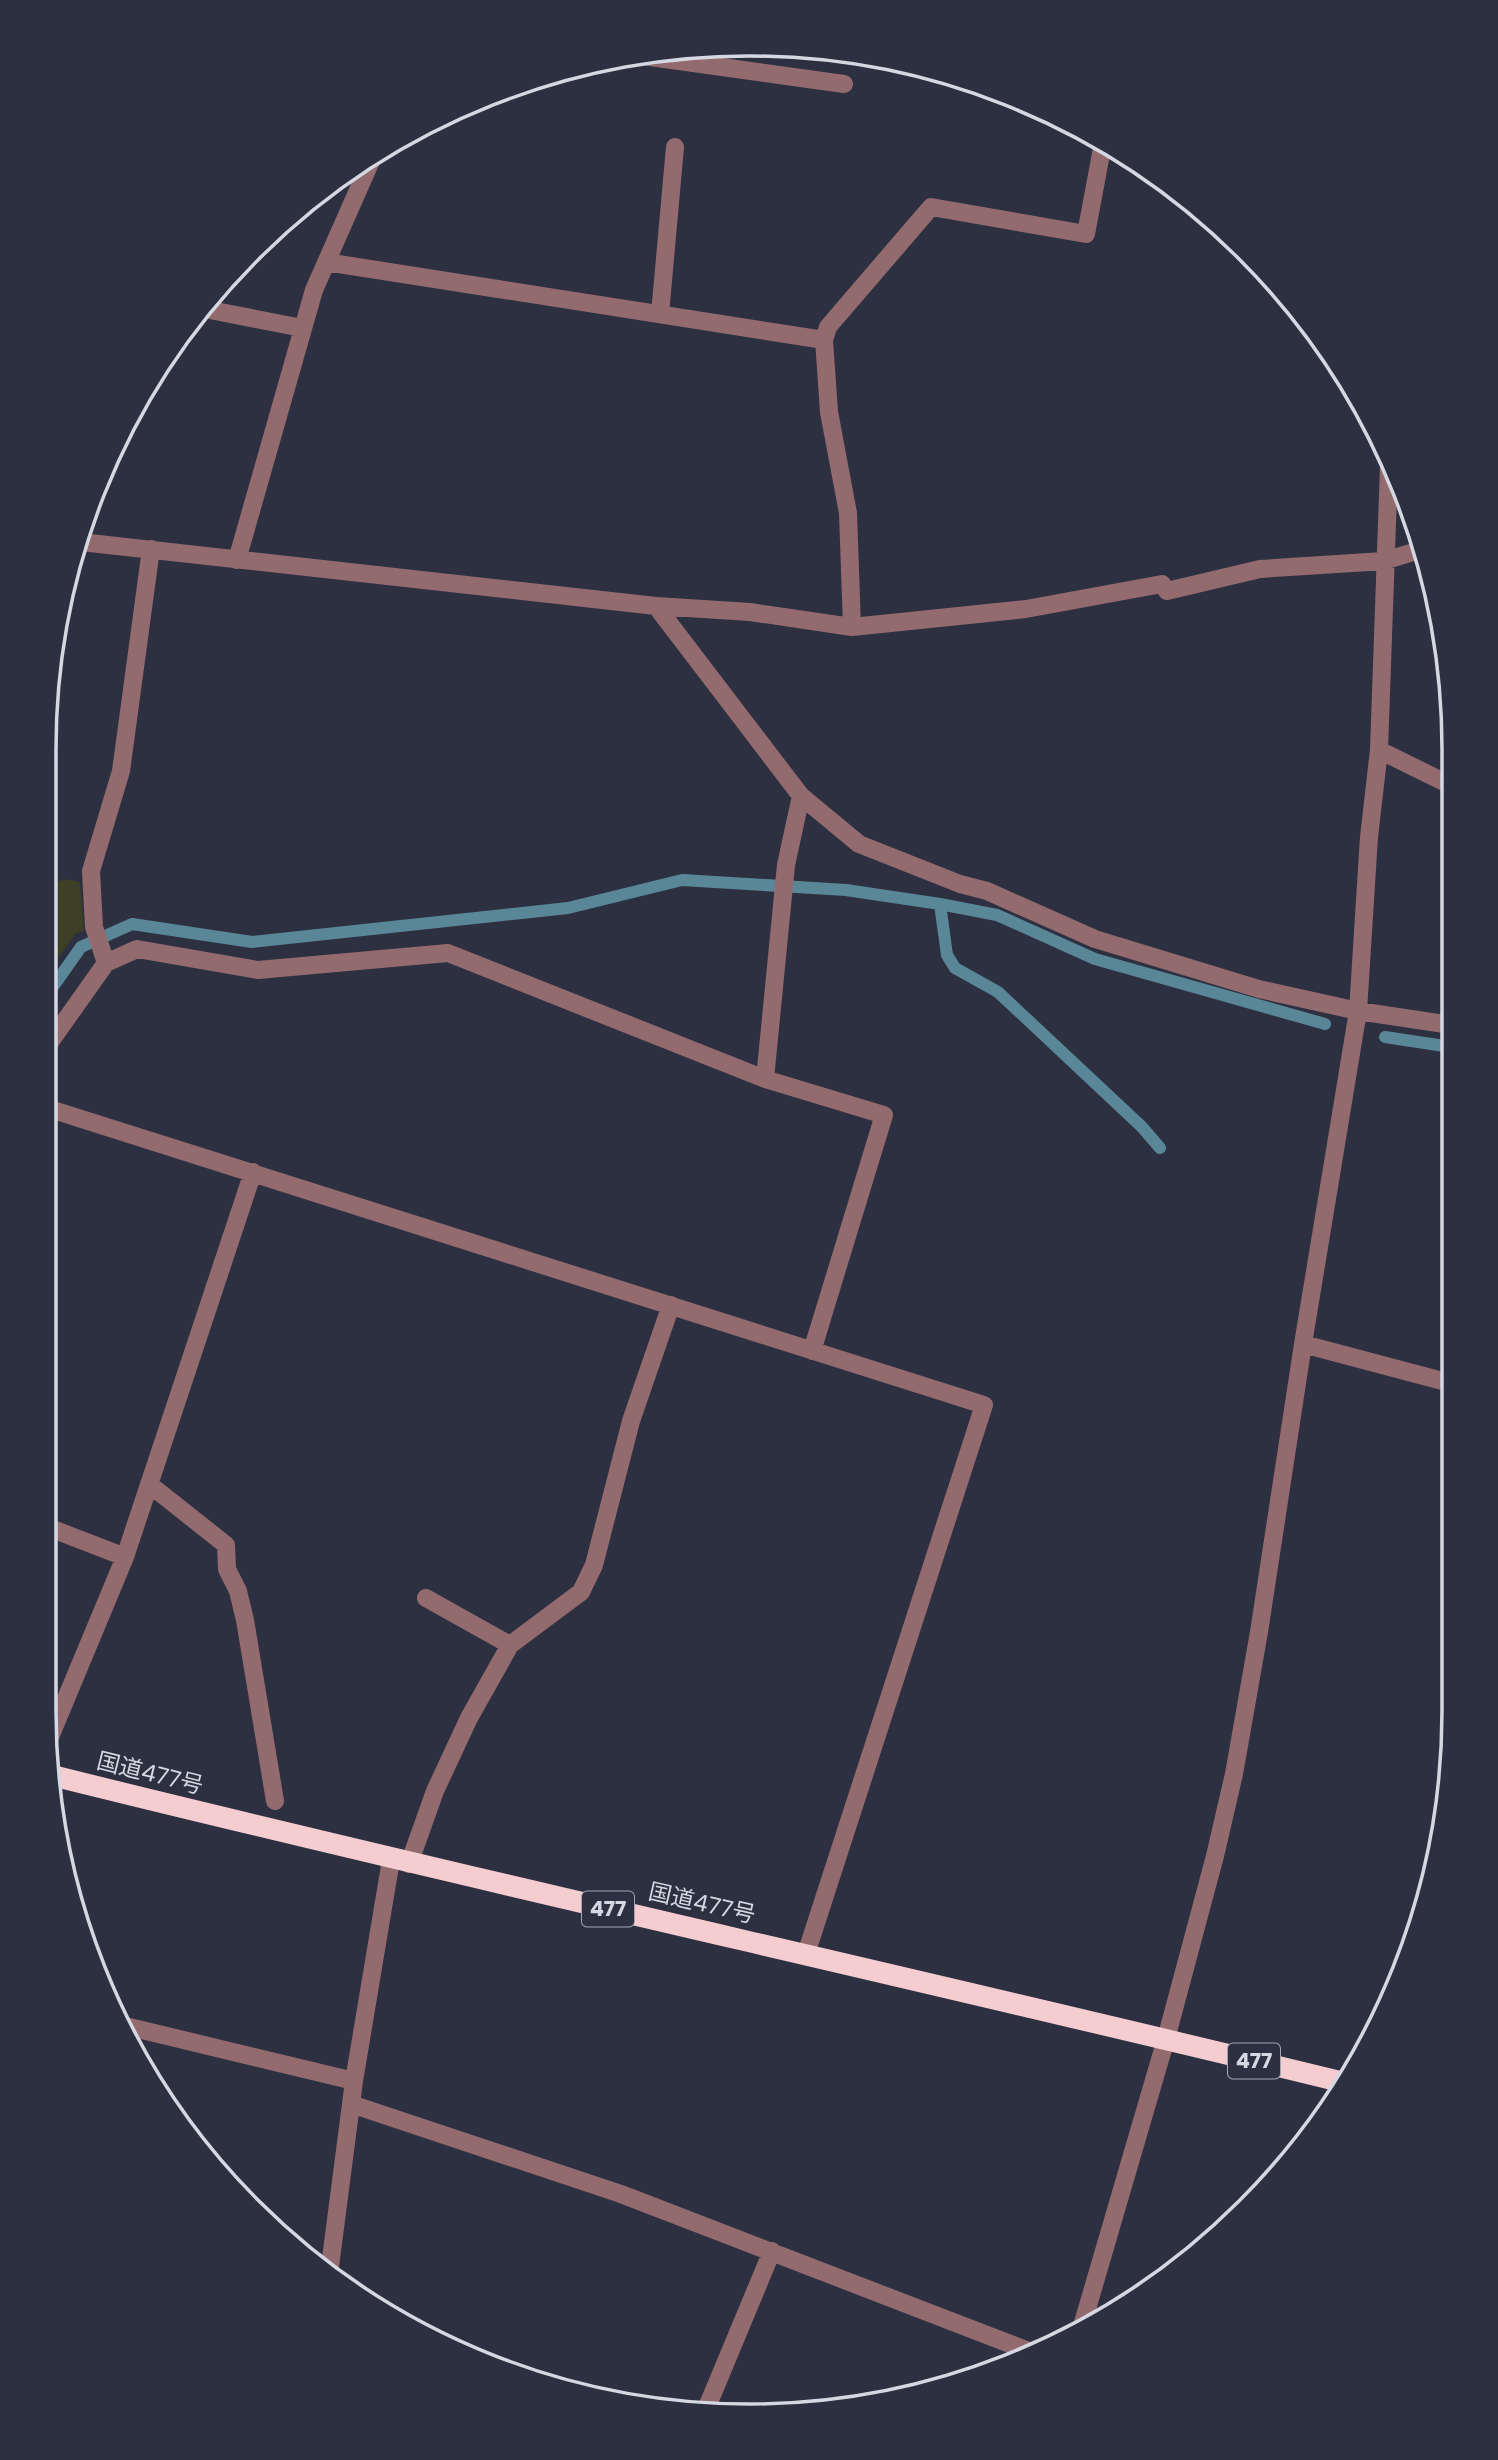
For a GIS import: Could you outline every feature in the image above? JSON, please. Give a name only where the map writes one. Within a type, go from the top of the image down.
[{"type":"highway","name":"国道477号","points":[[59,1777],[400,1862],[806,1954],[1335,2080]]},
{"type":"street","points":[[674,60],[844,84]]},
{"type":"street","points":[[660,314],[675,147]]},
{"type":"street","points":[[852,627],[848,513],[829,412],[824,340],[828,327],[931,207],[1086,234],[1102,153]]},
{"type":"street","points":[[237,560],[302,328],[326,261],[367,171]]},
{"type":"street","points":[[326,261],[824,340]]},
{"type":"street","points":[[213,310],[302,328]]},
{"type":"street","points":[[1085,2317],[1166,2039],[1234,1774],[1358,1012],[1369,837],[1379,750],[1388,482]]},
{"type":"street","points":[[88,543],[656,607],[750,612],[852,627],[1026,609],[1163,584],[1167,591],[1260,569],[1384,561],[1413,552]]},
{"type":"street","points":[[103,958],[94,927],[91,871],[121,771],[151,549]]},
{"type":"street","points":[[656,607],[802,796],[859,844],[960,884],[987,891],[1095,939],[1259,989],[1358,1012],[1442,1024]]},
{"type":"street","points":[[1379,750],[1442,781]]},
{"type":"street","points":[[765,1079],[786,865],[802,796]]},
{"type":"street","points":[[56,1032],[103,958],[137,950],[258,970],[448,953],[765,1079],[884,1115],[812,1351]]},
{"type":"street","points":[[56,1111],[984,1405],[806,1954]]},
{"type":"street","points":[[56,1722],[125,1557],[253,1172]]},
{"type":"street","points":[[330,2263],[354,2081],[400,1862],[469,1718],[510,1645],[581,1592],[594,1565],[631,1421],[671,1305]]},
{"type":"street","points":[[1303,1344],[1442,1381]]},
{"type":"street","points":[[149,1484],[226,1545],[227,1569],[238,1591],[245,1620],[275,1801]]},
{"type":"street","points":[[56,1530],[125,1557]]},
{"type":"street","points":[[426,1598],[510,1645]]},
{"type":"street","points":[[132,2028],[354,2081]]},
{"type":"street","points":[[351,2104],[621,2194],[1021,2348]]},
{"type":"street","points":[[709,2403],[772,2251]]},
{"type":"green space","points":[[64,879],[80,882],[84,931],[76,933],[56,961],[56,882]]},
{"type":"waterway","points":[[56,982],[81,947],[132,924],[252,942],[568,908],[682,880],[846,890],[940,904],[947,955],[955,968],[998,992],[1142,1127],[1160,1148]]},
{"type":"waterway","points":[[940,904],[997,915],[1095,959],[1325,1024]]},
{"type":"waterway","points":[[1385,1037],[1442,1046]]}]
